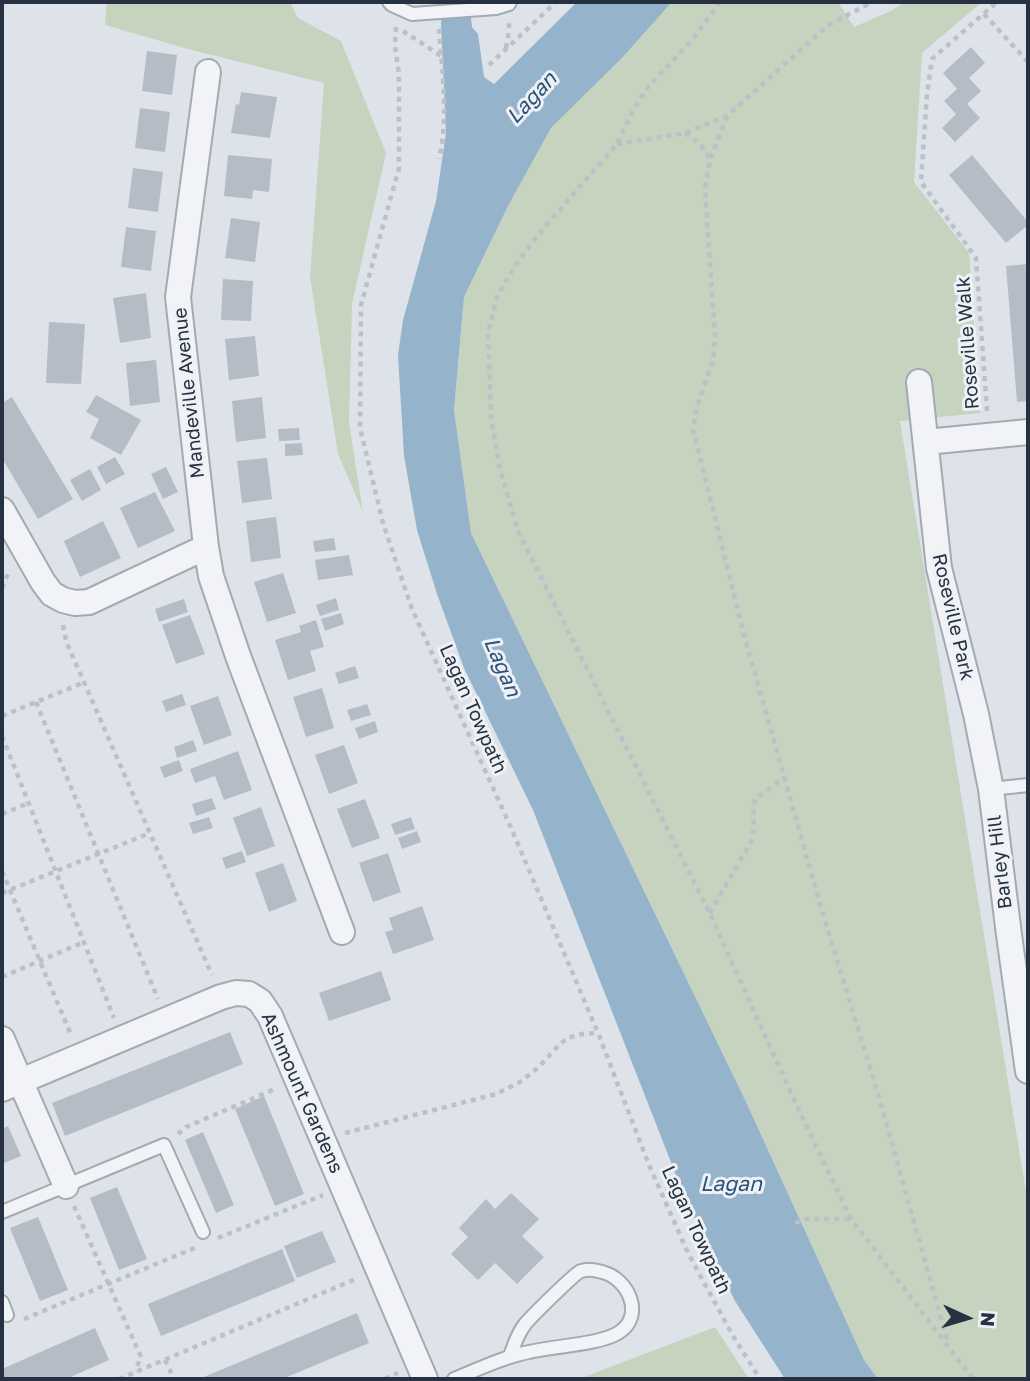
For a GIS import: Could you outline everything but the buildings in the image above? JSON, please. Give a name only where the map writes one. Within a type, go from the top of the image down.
[{"type":"street","name":"Mandeville Avenue","points":[[208,72],[178,297],[205,547],[211,576],[238,656],[342,932]]},
{"type":"street","name":"Roseville Park","points":[[919,383],[939,568],[976,714],[991,789]]},
{"type":"street","points":[[926,442],[1028,432]]},
{"type":"street","points":[[2,510],[52,594],[75,603],[89,602],[205,547]]},
{"type":"street","name":"Barley Hill","points":[[991,789],[1019,934],[1028,1071]]},
{"type":"street","name":"Ashmount Gardens","points":[[11,1085],[221,997],[236,993],[249,994],[260,1001],[270,1016],[298,1079],[425,1379]]},
{"type":"street","points":[[2,1039],[11,1085],[66,1186]]},
{"type":"lane","points":[[389,2],[409,13],[505,5]]},
{"type":"lane","points":[[991,789],[1028,785]]},
{"type":"lane","points":[[2,1212],[164,1145],[203,1232]]},
{"type":"lane","points":[[454,1379],[510,1356],[602,1339],[619,1332],[628,1324],[632,1310],[631,1296],[621,1282],[605,1272],[579,1272],[525,1324],[510,1356]]},
{"type":"lane","points":[[2,1302],[10,1320]]},
{"type":"path","points":[[489,65],[556,2]]},
{"type":"path","points":[[720,2],[692,39],[647,88],[617,144],[543,229],[514,267],[497,297],[488,333],[491,418],[500,469],[518,531],[710,914],[850,1219],[973,1379]]},
{"type":"path","points":[[617,144],[685,133],[727,116],[827,26],[872,2]]},
{"type":"path","name":"Roseville Walk","points":[[988,436],[976,258],[921,182],[932,59],[997,2]]},
{"type":"path","points":[[505,5],[509,31],[506,49]]},
{"type":"path","points":[[409,13],[396,27],[441,56]]},
{"type":"path","points":[[984,13],[1028,62]]},
{"type":"path","name":"Lagan Towpath","points":[[396,27],[399,168],[361,305],[360,428],[383,523],[412,609],[512,830],[688,1254],[760,1379]]},
{"type":"path","points":[[439,29],[445,124],[439,159]]},
{"type":"path","points":[[727,116],[710,160],[705,188],[715,336],[713,361],[696,406],[693,429],[744,635],[949,1347]]},
{"type":"path","points":[[685,133],[698,141],[710,160]]},
{"type":"path","points":[[63,600],[62,621],[66,641],[221,997]]},
{"type":"path","points":[[2,716],[85,682]]},
{"type":"path","points":[[36,702],[166,1019]]},
{"type":"path","points":[[2,736],[122,1038]]},
{"type":"path","points":[[710,914],[752,841],[754,828],[751,814],[755,799],[785,777]]},
{"type":"path","points":[[2,814],[29,803]]},
{"type":"path","points":[[2,893],[150,833]]},
{"type":"path","points":[[2,871],[79,1056]]},
{"type":"path","points":[[2,977],[84,942]]},
{"type":"path","points":[[323,1138],[496,1094],[520,1082],[568,1038],[598,1033]]},
{"type":"path","points":[[164,1145],[186,1127],[298,1079]]},
{"type":"path","points":[[66,1186],[141,1357],[135,1371]]},
{"type":"path","points":[[10,1320],[108,1284],[344,1187]]},
{"type":"path","points":[[795,1223],[806,1219],[850,1219]]},
{"type":"path","points":[[119,1379],[378,1269]]},
{"type":"path","points":[[165,1360],[174,1379]]},
{"type":"green space","points":[[107,2],[290,2],[298,18],[341,41],[386,153],[352,304],[349,423],[363,512],[338,454],[310,277],[324,83],[105,25]]},
{"type":"green space","points":[[672,2],[838,2],[854,27],[905,2],[982,2],[922,53],[914,182],[969,253],[980,413],[900,421],[1028,1195],[1028,1379],[878,1379],[864,1360],[747,1104],[471,533],[454,410],[464,297],[508,206],[551,128],[622,58]]},
{"type":"green space","points":[[715,1327],[749,1379],[579,1379]]},
{"type":"water","name":"Lagan","points":[[442,2],[469,2],[472,27],[478,34],[484,77],[494,84],[577,2],[672,2],[622,58],[551,128],[508,206],[464,297],[454,410],[471,533],[747,1104],[864,1360],[878,1379],[785,1379],[735,1301],[687,1203],[533,810],[464,668],[437,594],[417,530],[404,456],[398,355],[403,320],[436,201],[446,133]]}]
